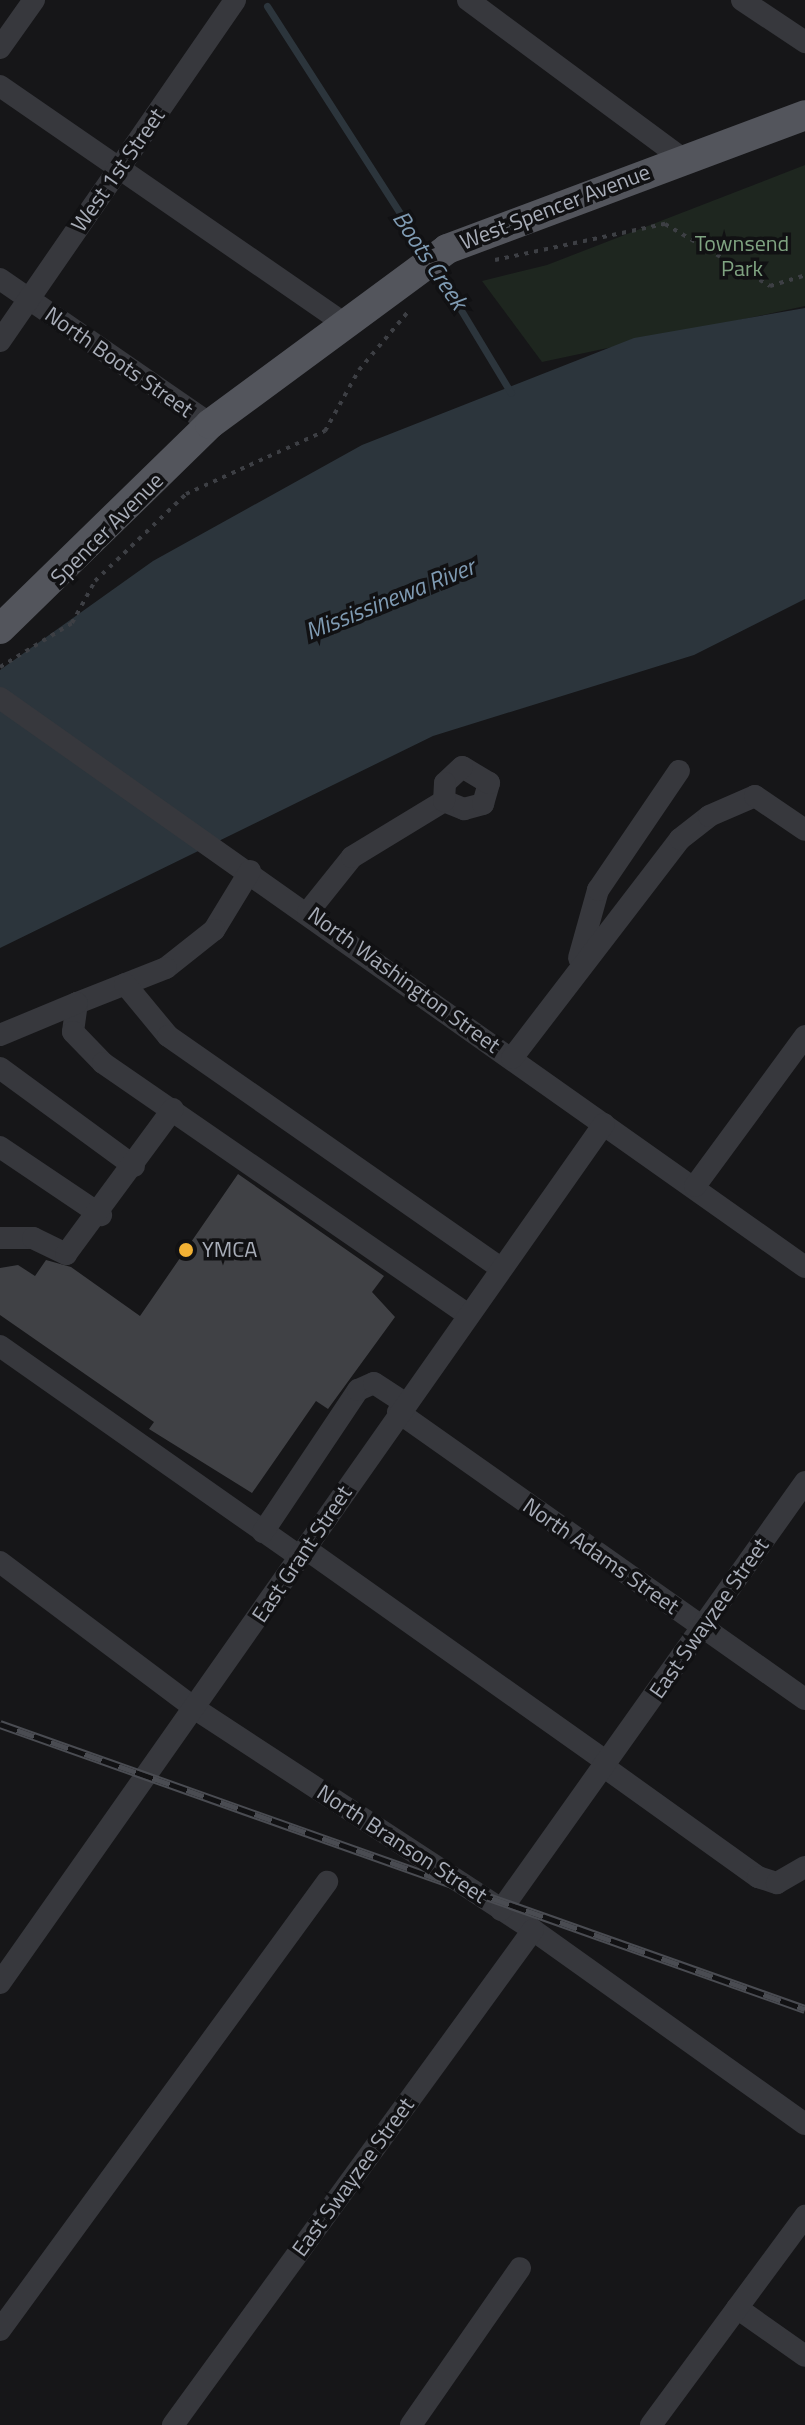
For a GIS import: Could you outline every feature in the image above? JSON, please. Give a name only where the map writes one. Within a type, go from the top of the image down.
[{"type":"main road","name":"West Spencer Avenue","points":[[210,424],[342,322],[447,249],[805,115]]},
{"type":"main road","name":"Spencer Avenue","points":[[0,629],[210,424]]},
{"type":"street","points":[[0,48],[34,0]]},
{"type":"street","points":[[468,0],[683,159]]},
{"type":"street","points":[[742,0],[805,42]]},
{"type":"street","name":"West 1st Street","points":[[0,341],[232,1]]},
{"type":"street","points":[[0,86],[342,322]]},
{"type":"street","name":"North Boots Street","points":[[0,279],[210,424]]},
{"type":"street","name":"North Washington Street","points":[[0,698],[250,871],[805,1267]]},
{"type":"street","points":[[574,970],[598,890],[679,771]]},
{"type":"street","points":[[512,1058],[574,970],[680,839],[709,816],[755,796],[805,830]]},
{"type":"street","points":[[308,912],[352,857],[444,801]]},
{"type":"street","points":[[0,1035],[166,968],[214,930],[250,871]]},
{"type":"street","points":[[125,984],[168,1036],[498,1266]]},
{"type":"street","points":[[77,1003],[73,1032],[173,1109],[468,1315]]},
{"type":"street","points":[[695,1186],[803,1041]]},
{"type":"street","points":[[0,1068],[134,1166]]},
{"type":"street","points":[[4,1235],[33,1238],[66,1254],[101,1215],[173,1109]]},
{"type":"street","name":"East Grant Street","points":[[0,1983],[197,1710],[468,1315],[498,1266],[604,1124]]},
{"type":"street","points":[[0,1147],[101,1215]]},
{"type":"street","points":[[0,1346],[263,1532],[303,1553],[605,1764],[758,1877],[777,1883],[805,1867]]},
{"type":"street","name":"North Adams Street","points":[[263,1532],[358,1390],[374,1383],[402,1407],[702,1627],[805,1699]]},
{"type":"street","name":"East Swayzee Street","points":[[501,1910],[805,1482]]},
{"type":"street","name":"North Branson Street","points":[[0,1562],[197,1710],[533,1930],[805,2124]]},
{"type":"street","points":[[0,2330],[327,1882]]},
{"type":"street","name":"East Swayzee Street","points":[[173,2425],[533,1930]]},
{"type":"street","points":[[651,2425],[805,2216]]},
{"type":"street","points":[[411,2425],[520,2268]]},
{"type":"street","points":[[737,2308],[805,2356]]},
{"type":"path","points":[[488,261],[665,224],[770,286],[805,275]]},
{"type":"path","points":[[0,667],[72,623],[95,581],[186,494],[325,431],[359,370],[409,310]]},
{"type":"green space","name":"Townsend Park","points":[[805,165],[805,306],[542,362],[482,281],[547,265]]},
{"type":"water","name":"Mississinewa River","points":[[805,308],[805,599],[694,655],[433,736],[0,948],[0,670],[153,561],[362,445],[634,338]]},
{"type":"building","points":[[238,1174],[384,1276],[372,1292],[395,1317],[328,1409],[316,1401],[252,1493],[149,1429],[154,1422],[0,1315],[0,1268],[18,1265],[35,1276],[46,1260],[71,1267],[140,1316]]},
{"type":"waterway","name":"Boots Creek","points":[[267,6],[426,254]]},
{"type":"waterway","name":"Boots Creek","points":[[435,267],[511,393]]},
{"type":"railway","points":[[0,1724],[805,2009]]},
{"type":"place","name":"YMCA","points":[[186,1250]]}]
